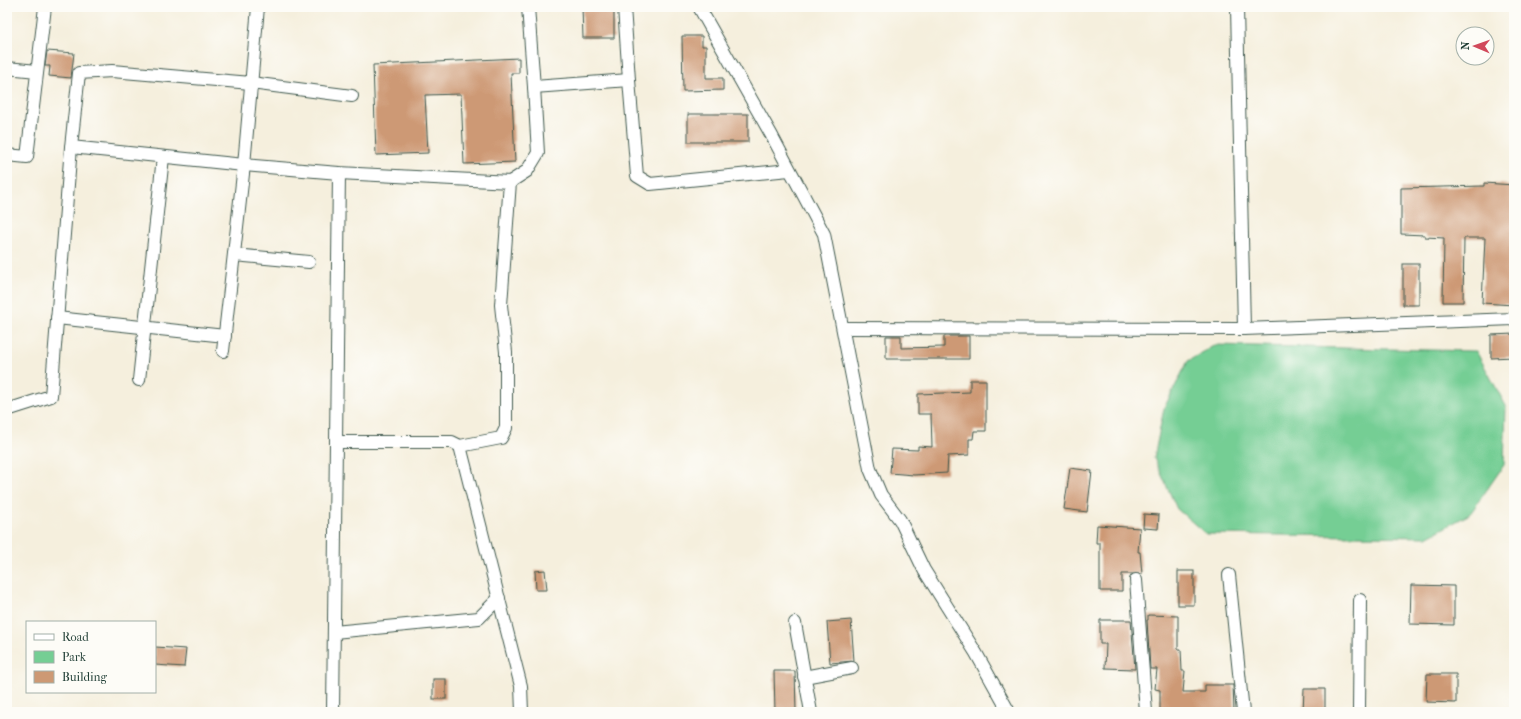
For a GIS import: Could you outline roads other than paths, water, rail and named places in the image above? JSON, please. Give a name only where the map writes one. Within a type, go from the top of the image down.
[{"type":"street","points":[[7,155],[27,157],[45,7]]},
{"type":"street","points":[[223,351],[244,165],[258,7]]},
{"type":"street","points":[[71,148],[339,173],[510,182],[527,171],[538,153],[528,7]]},
{"type":"street","points":[[624,7],[628,80],[637,176],[650,184],[789,170]]},
{"type":"street","points":[[699,7],[772,136],[824,234],[870,469],[878,488],[900,520],[924,570],[976,653],[1009,712]]},
{"type":"street","points":[[1237,7],[1244,329]]},
{"type":"street","points":[[7,68],[37,71]]},
{"type":"street","points":[[7,410],[51,396],[71,148],[80,73],[112,71],[251,83],[352,96]]},
{"type":"street","points":[[534,87],[628,80]]},
{"type":"street","points":[[139,380],[163,157]]},
{"type":"street","points":[[333,712],[339,173]]},
{"type":"street","points":[[336,442],[452,442],[460,446],[501,438],[506,428],[506,352],[501,305],[510,182]]},
{"type":"street","points":[[234,255],[309,262]]},
{"type":"street","points":[[57,318],[225,336]]},
{"type":"street","points":[[843,328],[1244,329],[1514,319]]},
{"type":"street","points":[[460,446],[521,686],[522,712]]},
{"type":"street","points":[[1229,576],[1243,712]]},
{"type":"street","points":[[1136,580],[1146,712]]},
{"type":"street","points":[[334,632],[479,618],[499,598]]},
{"type":"street","points":[[1359,712],[1360,600]]},
{"type":"street","points":[[794,623],[811,712]]},
{"type":"street","points":[[804,677],[852,668]]}]
